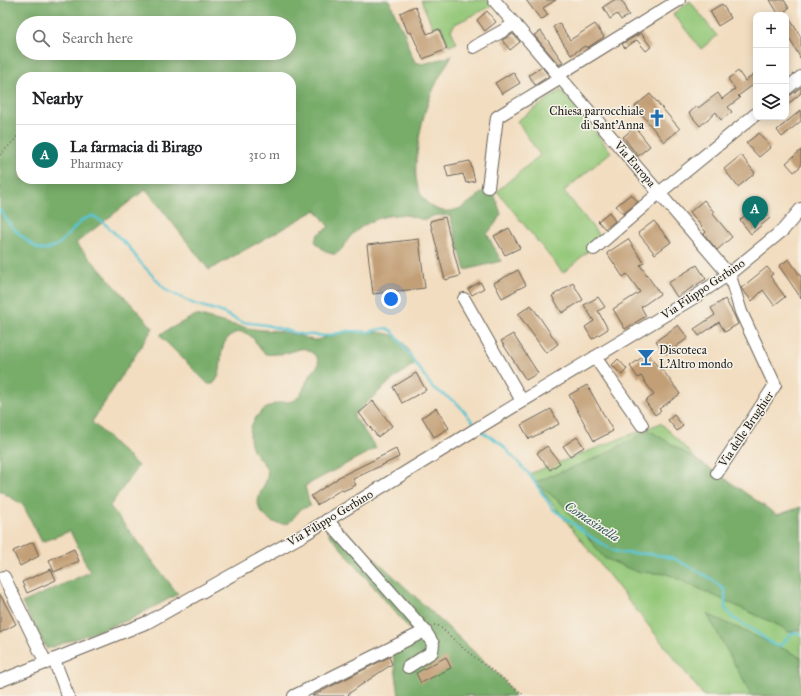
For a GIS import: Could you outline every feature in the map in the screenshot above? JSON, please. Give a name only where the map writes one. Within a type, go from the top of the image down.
[{"type":"street","name":"Via Europa","points":[[494,0],[729,274]]},
{"type":"street","points":[[488,187],[497,117],[679,0]]},
{"type":"street","points":[[474,46],[515,24]]},
{"type":"street","points":[[789,87],[801,77]]},
{"type":"street","points":[[594,249],[659,193],[753,116]]},
{"type":"street","name":"Via Filippo Gerbino","points":[[0,681],[148,622],[305,534],[693,298],[729,274],[783,230],[801,209]]},
{"type":"street","name":"Via delle Brughier","points":[[716,473],[775,385],[741,312],[729,274]]},
{"type":"street","points":[[464,299],[522,401]]},
{"type":"street","points":[[595,357],[642,425]]},
{"type":"street","points":[[327,520],[425,631],[433,644],[432,652],[408,668]]},
{"type":"street","points":[[4,577],[68,696]]},
{"type":"street","points":[[294,696],[425,631]]},
{"type":"path","points":[[0,155],[16,138]]},
{"type":"path","points":[[425,631],[429,625],[439,626],[464,649],[525,696]]},
{"type":"green space","points":[[0,0],[389,0],[405,34],[409,49],[415,62],[423,64],[452,56],[439,77],[429,99],[422,122],[416,162],[416,179],[421,194],[431,206],[440,210],[456,210],[478,196],[491,184],[501,214],[487,234],[501,261],[465,270],[450,216],[443,215],[437,215],[426,220],[405,215],[382,217],[360,228],[349,238],[340,251],[332,254],[324,250],[315,241],[318,234],[329,227],[316,210],[209,270],[146,189],[76,243],[153,328],[92,422],[138,466],[110,506],[178,594],[131,619],[47,649],[22,603],[90,572],[70,531],[42,542],[23,505],[0,491]]},
{"type":"green space","points":[[421,0],[487,0],[492,6],[455,24],[451,30],[457,43],[449,46],[440,25],[433,28]]},
{"type":"green space","points":[[690,1],[717,36],[701,49],[673,14]]},
{"type":"green space","points":[[561,90],[611,152],[564,191],[602,239],[563,273],[497,191],[540,155],[517,121]]},
{"type":"green space","points":[[196,315],[247,328],[283,332],[312,340],[344,332],[369,331],[386,333],[401,340],[415,363],[391,381],[353,415],[376,448],[305,486],[310,506],[301,509],[289,523],[280,524],[271,521],[260,510],[258,504],[259,498],[266,482],[267,470],[252,448],[250,433],[252,423],[260,413],[270,406],[282,402],[292,401],[299,396],[308,378],[317,366],[318,359],[306,349],[284,354],[266,354],[260,349],[251,336],[239,332],[229,337],[225,342],[221,354],[221,367],[217,379],[213,384],[208,384],[161,337],[161,334],[164,332]]},
{"type":"green space","points":[[661,423],[771,536],[801,520],[801,696],[704,696],[529,474]]},
{"type":"green space","points":[[649,430],[717,473],[777,515],[801,507],[801,630],[788,632],[780,626],[667,574],[637,572],[604,558],[562,504],[535,482],[601,456]]},
{"type":"green space","points":[[341,527],[502,678],[515,696],[399,696],[392,646],[412,632],[328,533]]},
{"type":"green space","points":[[707,614],[801,657],[801,696],[752,696]]},
{"type":"building","points":[[526,0],[556,0],[543,8],[548,15],[541,20]]},
{"type":"building","points":[[614,0],[621,0],[629,15],[621,20],[617,14],[610,19],[603,7]]},
{"type":"building","points":[[770,0],[784,0],[789,8],[786,12],[777,12]]},
{"type":"building","points":[[722,4],[731,18],[718,26],[710,11]]},
{"type":"building","points":[[415,6],[427,34],[439,29],[447,49],[423,59],[411,32],[408,33],[400,13]]},
{"type":"building","points":[[487,11],[496,22],[485,31],[477,20]]},
{"type":"building","points":[[789,18],[801,37],[801,59],[789,38]]},
{"type":"building","points":[[559,23],[570,40],[595,24],[604,37],[587,48],[585,46],[571,55],[553,27]]},
{"type":"building","points":[[541,31],[563,62],[559,65],[534,35]]},
{"type":"building","points":[[641,33],[651,47],[646,51],[637,40],[625,48],[622,44]]},
{"type":"building","points":[[513,34],[520,42],[510,50],[502,40]]},
{"type":"building","points":[[542,67],[549,76],[535,85],[529,75]]},
{"type":"building","points":[[738,71],[745,81],[753,74],[753,85],[738,96],[740,98],[728,107],[732,112],[721,120],[716,112],[700,126],[689,113],[697,106],[698,108],[718,93],[722,99],[735,89],[728,79]]},
{"type":"building","points":[[513,72],[520,83],[502,94],[495,83]]},
{"type":"building","points":[[801,87],[801,93],[789,103],[789,95]]},
{"type":"building","name":"Chiesa parrocchiale di Sant'Anna","points":[[650,94],[680,129],[664,142],[635,106]]},
{"type":"building","points":[[801,110],[801,121],[782,137],[777,130]]},
{"type":"building","points":[[635,127],[650,146],[638,156],[623,137]]},
{"type":"building","points":[[759,133],[771,147],[759,157],[746,143]]},
{"type":"building","points":[[801,150],[801,166],[794,172],[786,163]]},
{"type":"building","points":[[741,155],[755,173],[738,187],[724,169]]},
{"type":"building","points":[[470,161],[475,181],[466,183],[463,174],[448,177],[445,166]]},
{"type":"building","points":[[631,194],[638,202],[623,214],[616,206]]},
{"type":"building","points":[[704,200],[714,212],[712,213],[732,237],[717,250],[704,234],[706,232],[690,212]]},
{"type":"building","points":[[758,204],[770,218],[751,234],[740,220]]},
{"type":"building","points":[[609,212],[615,221],[605,229],[598,221]]},
{"type":"building","points":[[445,217],[460,276],[445,280],[430,221]]},
{"type":"building","points":[[654,221],[671,242],[655,254],[638,233]]},
{"type":"building","points":[[509,228],[520,248],[505,255],[494,236]]},
{"type":"building","points":[[419,239],[425,288],[373,294],[367,245]]},
{"type":"building","points":[[628,239],[644,263],[640,265],[660,294],[641,307],[646,316],[625,329],[613,309],[640,292],[627,274],[623,277],[607,253]]},
{"type":"building","points":[[789,259],[801,277],[801,298],[779,266]]},
{"type":"building","points":[[697,265],[706,279],[677,297],[668,283]]},
{"type":"building","points":[[767,267],[773,274],[770,276],[785,297],[774,305],[763,290],[752,301],[741,288]]},
{"type":"building","points":[[518,270],[526,285],[502,298],[494,283]]},
{"type":"building","points":[[480,282],[484,288],[472,295],[468,289]]},
{"type":"building","points":[[573,283],[583,300],[562,313],[552,296]]},
{"type":"building","points":[[598,297],[605,307],[598,311],[608,329],[592,339],[585,327],[594,321],[584,305]]},
{"type":"building","points":[[725,299],[738,324],[725,332],[719,322],[699,336],[694,329],[715,315],[711,308]]},
{"type":"building","points":[[531,305],[558,344],[546,353],[518,314]]},
{"type":"building","points":[[678,325],[688,338],[666,354],[656,341]]},
{"type":"building","points":[[513,334],[538,373],[526,380],[501,341]]},
{"type":"building","points":[[648,353],[680,394],[659,409],[661,411],[655,415],[645,401],[654,395],[641,376],[638,378],[630,366]]},
{"type":"building","points":[[618,359],[627,369],[622,375],[612,365]]},
{"type":"building","points":[[416,373],[426,390],[402,403],[393,387]]},
{"type":"building","points":[[587,385],[613,431],[594,441],[569,395]]},
{"type":"building","points":[[373,401],[392,426],[378,437],[359,413]]},
{"type":"building","points":[[436,408],[449,428],[434,437],[422,417]]},
{"type":"building","points":[[551,409],[559,424],[529,439],[521,425]]},
{"type":"building","points":[[674,415],[683,426],[677,431],[668,420]]},
{"type":"building","points":[[577,437],[584,447],[570,456],[563,446]]},
{"type":"building","points":[[547,446],[560,463],[550,470],[537,453]]},
{"type":"building","points":[[396,449],[399,457],[353,479],[356,485],[343,491],[342,489],[317,505],[311,496],[337,478]]},
{"type":"building","points":[[33,542],[39,556],[20,566],[13,551]]},
{"type":"building","points":[[74,549],[79,561],[54,572],[49,560]]},
{"type":"building","points":[[51,569],[56,580],[27,593],[22,582]]},
{"type":"building","points":[[0,594],[16,624],[0,633]]},
{"type":"building","points":[[389,657],[392,664],[348,694],[350,696],[312,696]]},
{"type":"building","points":[[446,657],[451,668],[421,683],[416,673]]},
{"type":"waterway","points":[[0,210],[12,227],[26,240],[38,249],[45,250],[58,245],[82,220],[92,216],[95,217],[104,223],[130,248],[138,260],[166,290],[194,304],[219,311],[242,322],[266,325],[300,334],[326,336],[348,331],[367,332],[387,328],[392,331],[400,341],[432,387],[458,404],[473,422]]},
{"type":"waterway","name":"Comasinella","points":[[481,431],[500,443],[529,474],[553,509],[591,537],[612,550],[621,553],[652,554],[673,558],[710,578],[725,590],[725,608],[734,619],[774,645],[780,646],[792,633],[801,634]]},
{"type":"place","name":"Chiesa parrocchiale di Sant'Anna","points":[[657,118]]},
{"type":"place","name":"La farmacia di Birago","points":[[755,229]]},
{"type":"place","name":"Discoteca L'Altro mondo","points":[[646,357]]}]
